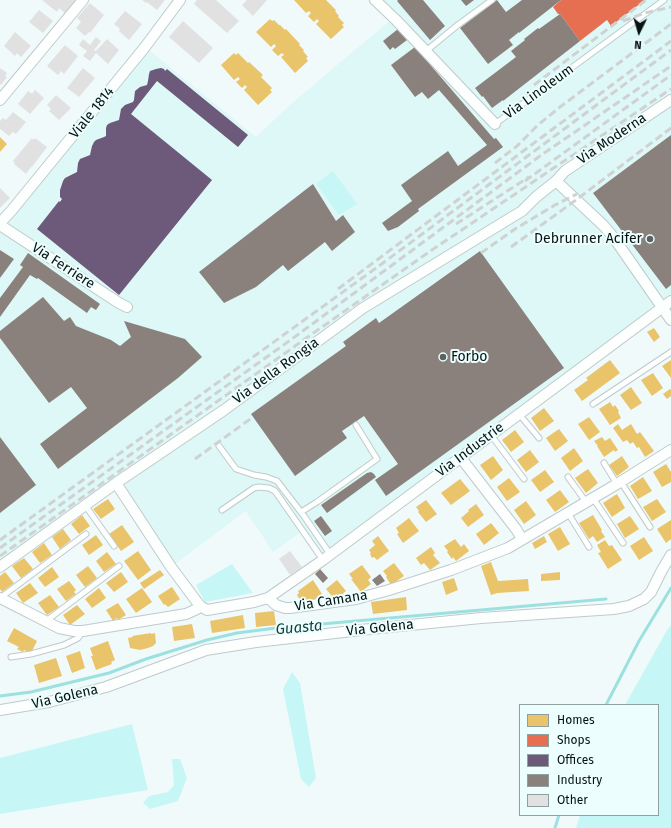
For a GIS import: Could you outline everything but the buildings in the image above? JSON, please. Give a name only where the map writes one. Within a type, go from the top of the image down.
[{"type":"street","points":[[0,100],[83,0]]},
{"type":"street","name":"Viale 1814","points":[[0,224],[145,47],[180,0]]},
{"type":"street","name":"Via Linoleum","points":[[375,0],[495,124]]},
{"type":"street","name":"Via Moderna","points":[[556,181],[565,171],[671,100]]},
{"type":"street","points":[[556,181],[604,226],[614,238],[667,304],[671,320]]},
{"type":"street","name":"Via della Rongia","points":[[0,567],[116,483],[224,410],[363,308],[522,211],[536,197],[556,181]]},
{"type":"street","name":"Via Ferriere","points":[[0,224],[127,307]]},
{"type":"street","name":"Via Industrie","points":[[268,598],[327,557],[667,304]]},
{"type":"street","name":"Via Camana","points":[[268,598],[276,605],[285,608],[356,599],[368,597],[451,570],[508,548],[619,483],[671,450]]},
{"type":"street","points":[[461,458],[516,529],[522,539]]},
{"type":"street","points":[[116,483],[171,567],[200,606],[207,610],[213,610],[268,598]]},
{"type":"street","name":"Via Golena","points":[[0,710],[49,702],[106,688],[213,648],[370,629],[481,618],[614,609],[629,606],[644,599],[651,592],[671,555]]},
{"type":"street","points":[[0,598],[59,628],[83,631],[186,614],[200,606]]},
{"type":"lane","points":[[426,51],[492,0]]},
{"type":"lane","name":"Via Linoleum","points":[[495,124],[664,0]]},
{"type":"lane","points":[[593,404],[671,352]]},
{"type":"lane","points":[[519,414],[538,438]]},
{"type":"lane","points":[[301,512],[377,459],[356,425]]},
{"type":"lane","points":[[491,435],[524,478]]},
{"type":"lane","points":[[219,446],[236,469],[254,475],[266,476],[277,481],[301,512],[327,557]]},
{"type":"lane","points":[[604,463],[650,526]]},
{"type":"lane","points":[[568,477],[590,500],[623,543]]},
{"type":"lane","points":[[222,510],[254,488],[269,488],[275,491],[327,557]]},
{"type":"lane","points":[[85,505],[114,546]]},
{"type":"lane","points":[[568,513],[589,547]]},
{"type":"lane","points":[[0,598],[86,534]]},
{"type":"lane","points":[[46,622],[119,566]]},
{"type":"lane","points":[[11,657],[64,645],[78,638],[83,631]]},
{"type":"shaded area","points":[[375,0],[671,0],[671,313],[663,307],[323,560],[301,532],[273,552],[246,511],[171,567],[116,483],[0,565],[0,223],[145,47],[256,137],[292,103],[393,18]]},
{"type":"shaded area","points":[[333,171],[357,204],[339,215],[316,184]]},
{"type":"shaded area","points":[[232,564],[253,593],[205,602],[196,585]]},
{"type":"shaded area","points":[[671,625],[671,828],[576,828],[580,816],[659,816],[659,704],[626,704]]},
{"type":"shaded area","points":[[292,672],[300,683],[316,778],[309,787],[301,779],[283,689]]},
{"type":"shaded area","points":[[132,724],[148,790],[0,814],[0,758]]},
{"type":"shaded area","points":[[172,759],[180,759],[187,778],[178,801],[150,809],[143,803],[149,796],[168,792],[174,785]]},
{"type":"waterway","points":[[607,704],[639,641],[671,588]]},
{"type":"waterway","name":"Guasta","points":[[0,696],[31,692],[109,673],[146,659],[207,640],[237,633],[276,628],[606,599]]},
{"type":"waterway","points":[[555,828],[559,816]]},
{"type":"railway","points":[[534,85],[646,0]]},
{"type":"railway","points":[[623,21],[645,13],[671,7]]},
{"type":"railway","points":[[495,163],[517,146],[538,125],[560,107],[671,24]]},
{"type":"railway","points":[[338,289],[671,41]]},
{"type":"railway","points":[[0,540],[383,263],[671,50]]},
{"type":"railway","points":[[0,548],[296,336],[540,156],[671,66]]},
{"type":"railway","points":[[525,181],[671,75]]},
{"type":"railway","points":[[0,556],[429,252],[671,89]]},
{"type":"railway","points":[[511,247],[671,128]]},
{"type":"railway","points":[[456,224],[529,177]]},
{"type":"railway","points":[[481,253],[515,229],[555,205],[577,194]]},
{"type":"railway","points":[[195,459],[253,417]]},
{"type":"place","name":"Debrunner Acifer","points":[[650,239]]},
{"type":"place","name":"Forbo","points":[[443,357]]}]
